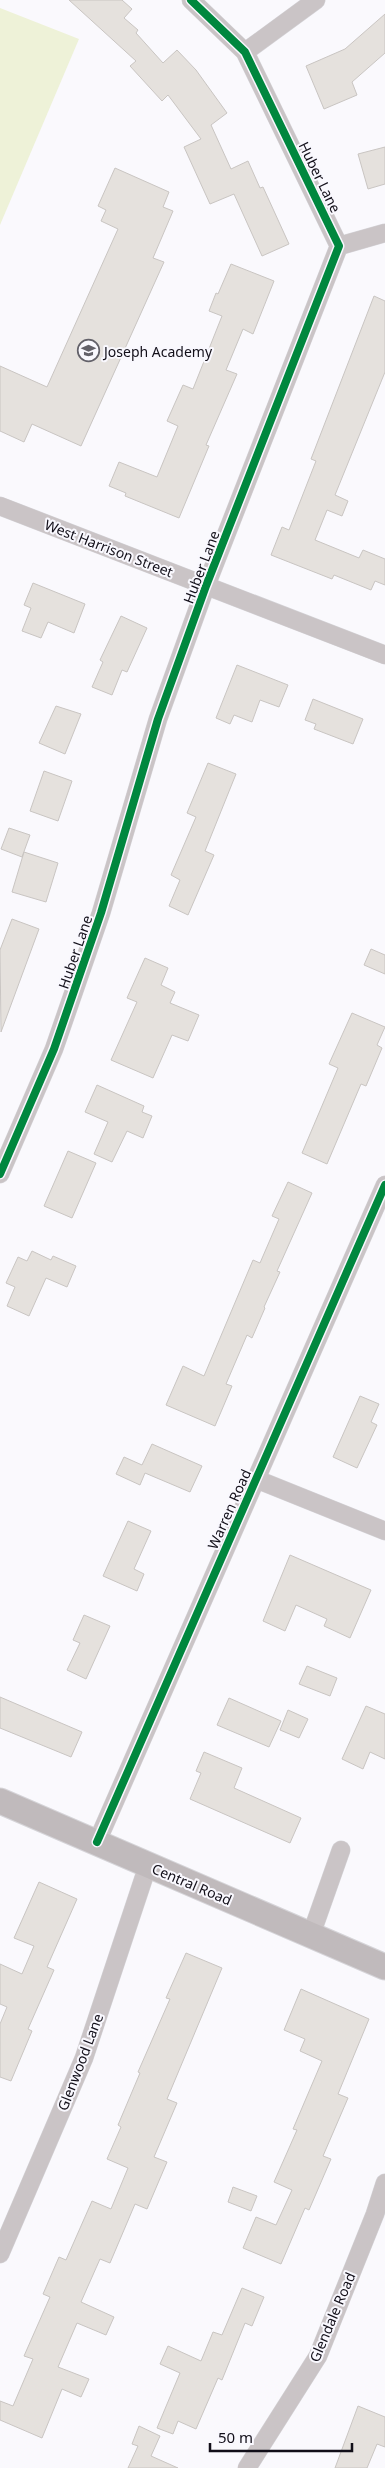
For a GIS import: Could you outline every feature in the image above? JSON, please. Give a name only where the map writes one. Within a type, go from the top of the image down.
[{"type":"main road","name":"Central Road","points":[[0,1801],[385,1967]]},
{"type":"street","name":"Huber Lane","points":[[0,1174],[54,1049],[101,913],[158,719],[206,586],[339,246],[245,52],[191,0]]},
{"type":"street","points":[[245,52],[316,0]]},
{"type":"street","points":[[339,246],[385,232]]},
{"type":"street","name":"West Harrison Street","points":[[0,506],[385,655]]},
{"type":"street","name":"Warren Road","points":[[97,1842],[256,1479],[378,1218],[385,1185]]},
{"type":"street","name":"Warren Road","points":[[256,1479],[385,1531]]},
{"type":"street","points":[[311,1935],[341,1850]]},
{"type":"street","name":"Glenwood Lane","points":[[0,2254],[84,2058],[148,1865]]},
{"type":"street","name":"Glendale Road","points":[[247,2468],[318,2356],[375,2214],[385,2183]]},
{"type":"green space","points":[[0,8],[79,39],[0,225]]},
{"type":"building","points":[[69,0],[122,0],[132,9],[124,18],[138,30],[136,33],[163,63],[177,50],[196,70],[227,113],[211,125],[231,169],[248,161],[260,188],[263,187],[289,244],[262,256],[234,194],[210,204],[184,147],[201,139],[168,95],[162,101],[130,66],[136,61]]},
{"type":"building","points":[[385,14],[385,53],[352,82],[357,95],[324,109],[306,66],[345,49]]},
{"type":"building","points":[[385,147],[385,184],[368,189],[358,154]]},
{"type":"building","points":[[115,168],[169,192],[163,207],[173,211],[153,258],[164,262],[81,446],[32,424],[24,442],[0,431],[0,366],[47,387],[118,229],[101,221],[106,210],[98,206]]},
{"type":"building","points":[[231,264],[274,281],[253,334],[243,329],[226,370],[237,374],[206,445],[209,446],[179,518],[125,496],[126,493],[109,486],[119,462],[157,477],[178,426],[167,421],[183,385],[193,389],[222,316],[209,311]]},
{"type":"building","points":[[374,296],[385,301],[385,372],[335,495],[348,501],[342,516],[327,510],[315,540],[359,558],[363,550],[385,559],[385,585],[375,581],[371,590],[334,575],[332,579],[271,555],[282,527],[289,530],[316,461],[311,459]]},
{"type":"building","points":[[33,583],[85,604],[74,633],[48,622],[41,638],[22,631],[31,608],[24,605]]},
{"type":"building","points":[[121,616],[147,628],[127,672],[122,670],[112,695],[92,687],[103,662],[100,660]]},
{"type":"building","points":[[237,665],[288,685],[279,707],[260,700],[252,722],[234,715],[230,724],[216,718]]},
{"type":"building","points":[[313,699],[363,719],[353,744],[314,729],[316,724],[305,720]]},
{"type":"building","points":[[56,706],[81,714],[65,754],[39,743]]},
{"type":"building","points":[[208,763],[236,774],[205,851],[214,855],[188,915],[169,906],[180,880],[171,875],[196,817],[187,813]]},
{"type":"building","points":[[44,771],[72,781],[58,821],[30,811]]},
{"type":"building","points":[[9,828],[30,835],[22,857],[1,849]]},
{"type":"building","points":[[24,852],[58,863],[46,902],[12,892]]},
{"type":"building","points":[[12,919],[39,929],[1,1032],[0,950]]},
{"type":"building","points":[[371,949],[385,955],[385,974],[364,965]]},
{"type":"building","points":[[145,958],[168,968],[161,985],[175,992],[170,1003],[199,1015],[188,1041],[172,1035],[153,1078],[111,1060],[137,1002],[127,998]]},
{"type":"building","points":[[352,1013],[385,1027],[377,1045],[382,1048],[366,1086],[361,1084],[327,1164],[302,1153],[338,1068],[329,1064]]},
{"type":"building","points":[[97,1085],[144,1106],[142,1112],[152,1116],[143,1138],[127,1131],[112,1162],[94,1154],[108,1122],[85,1112]]},
{"type":"building","points":[[68,1151],[96,1163],[72,1218],[44,1206]]},
{"type":"building","points":[[288,1182],[312,1193],[277,1271],[280,1272],[252,1338],[247,1335],[226,1384],[232,1386],[215,1426],[166,1405],[183,1366],[204,1376],[253,1260],[260,1263],[279,1219],[272,1216]]},
{"type":"building","points":[[32,1251],[51,1260],[53,1256],[76,1266],[67,1287],[46,1278],[29,1316],[7,1306],[15,1287],[6,1283],[18,1257],[27,1261]]},
{"type":"building","points":[[360,1396],[379,1404],[371,1422],[377,1425],[357,1468],[333,1457]]},
{"type":"building","points":[[152,1444],[202,1466],[190,1492],[145,1473],[140,1485],[116,1474],[124,1457],[142,1465]]},
{"type":"building","points":[[128,1521],[151,1531],[134,1569],[144,1574],[137,1591],[103,1576]]},
{"type":"building","points":[[290,1555],[371,1590],[350,1638],[324,1626],[327,1619],[296,1605],[285,1631],[263,1621]]},
{"type":"building","points":[[84,1615],[110,1626],[86,1679],[67,1670],[80,1643],[73,1640]]},
{"type":"building","points":[[307,1666],[337,1678],[330,1696],[299,1684]]},
{"type":"building","points":[[0,1697],[82,1732],[71,1757],[0,1728]]},
{"type":"building","points":[[229,1698],[281,1721],[269,1747],[217,1725]]},
{"type":"building","points":[[366,1706],[385,1714],[385,1759],[370,1752],[363,1769],[342,1759]]},
{"type":"building","points":[[288,1710],[308,1719],[299,1738],[280,1730]]},
{"type":"building","points":[[204,1752],[242,1768],[234,1788],[301,1818],[290,1843],[190,1799],[201,1773],[196,1771]]},
{"type":"building","points":[[39,1882],[77,1899],[47,1967],[54,1970],[28,2029],[32,2031],[11,2081],[0,2077],[0,2024],[7,2007],[0,2004],[0,1964],[22,1974],[34,1946],[14,1938]]},
{"type":"building","points":[[186,1953],[222,1968],[167,2099],[177,2103],[154,2157],[167,2162],[147,2209],[135,2204],[110,2263],[100,2259],[81,2302],[114,2317],[106,2335],[77,2323],[58,2367],[89,2379],[81,2397],[62,2389],[42,2438],[0,2420],[0,2401],[13,2406],[33,2359],[24,2356],[50,2297],[43,2294],[59,2257],[66,2260],[92,2201],[111,2209],[128,2168],[107,2159],[121,2127],[118,2125],[140,2073],[138,2072],[170,1999],[166,1998]]},
{"type":"building","points":[[301,1989],[369,2019],[338,2094],[348,2098],[323,2156],[331,2159],[309,2210],[305,2208],[281,2264],[243,2248],[256,2217],[276,2225],[292,2190],[274,2182],[297,2130],[293,2129],[322,2061],[300,2051],[305,2039],[284,2030]]},
{"type":"building","points":[[233,2187],[257,2196],[251,2211],[228,2202]]},
{"type":"building","points":[[242,2288],[264,2297],[252,2326],[245,2323],[222,2380],[218,2378],[196,2429],[178,2421],[173,2434],[157,2428],[180,2373],[160,2364],[168,2346],[201,2361],[213,2332],[222,2335]]},
{"type":"building","points":[[358,2406],[385,2417],[385,2447],[377,2444],[367,2468],[335,2468]]},
{"type":"building","points":[[139,2426],[160,2436],[151,2456],[178,2468],[128,2468],[138,2446],[132,2444]]},
{"type":"cycle path","points":[[0,1174],[54,1049],[101,913],[158,719],[206,586],[339,246],[245,52],[191,0]]},
{"type":"cycle path","points":[[97,1842],[385,1185]]},
{"type":"place","name":"Joseph Academy","points":[[88,351]]}]
